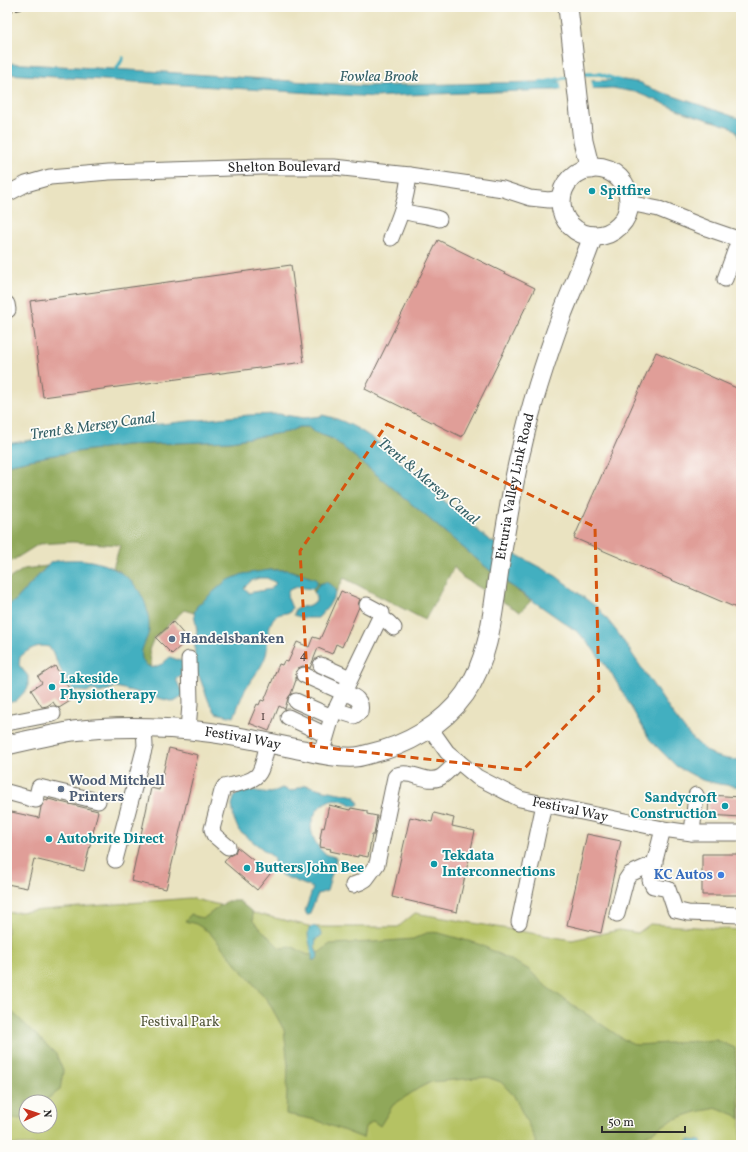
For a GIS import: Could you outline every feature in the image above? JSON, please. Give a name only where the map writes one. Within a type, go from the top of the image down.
[{"type":"main road","points":[[568,7],[583,141],[590,168]]},
{"type":"main road","points":[[590,168],[600,169],[618,177],[624,184],[628,194],[629,203],[627,214],[614,230],[604,235],[593,236],[583,234],[573,228],[566,220],[562,209],[561,198],[564,188],[571,178],[590,168]]},
{"type":"main road","name":"Etruria Valley Link Road","points":[[430,728],[446,715],[465,694],[474,678],[484,652],[490,630],[506,526],[522,446],[535,396],[561,318],[586,258],[593,236]]},
{"type":"main road","name":"Festival Way","points":[[7,745],[76,731],[144,728],[188,730],[228,735],[322,754],[356,757],[391,749],[413,739],[430,728]]},
{"type":"street","name":"Shelton Boulevard","points":[[7,194],[26,184],[50,177],[109,172],[258,167],[326,167],[409,175],[503,189],[530,198],[549,200],[561,198]]},
{"type":"street","points":[[391,238],[402,211],[409,175]]},
{"type":"street","points":[[629,203],[659,209],[740,240],[725,280]]},
{"type":"street","points":[[402,211],[413,214],[427,215],[439,219]]},
{"type":"street","points":[[322,754],[326,735],[334,714],[382,613],[367,605]]},
{"type":"street","points":[[380,617],[394,628]]},
{"type":"street","points":[[188,730],[190,704],[189,659]]},
{"type":"street","points":[[321,665],[350,678]]},
{"type":"street","points":[[296,701],[334,714],[354,716],[360,712],[361,705],[356,697],[304,675]]},
{"type":"street","points":[[7,723],[30,716],[53,714]]},
{"type":"street","points":[[30,716],[36,726],[37,738]]},
{"type":"street","points":[[288,717],[326,735]]},
{"type":"street","points":[[115,860],[145,746],[144,728]]},
{"type":"street","name":"Festival Way","points":[[430,728],[447,752],[477,777],[520,800],[544,804],[595,808],[663,829],[692,833],[741,833]]},
{"type":"street","points":[[228,847],[214,835],[212,829],[222,791],[224,787],[249,780],[257,776],[260,772],[268,743]]},
{"type":"street","points":[[353,885],[366,879],[376,864],[395,777],[397,774],[401,773],[436,779],[443,776],[458,761]]},
{"type":"street","points":[[7,792],[36,800],[39,787],[98,801]]},
{"type":"street","points":[[692,833],[696,795]]},
{"type":"street","points":[[518,922],[544,804]]},
{"type":"street","points":[[663,829],[650,880],[651,884],[653,886],[668,889],[675,910],[741,915]]},
{"type":"street","points":[[617,914],[626,880],[630,874],[655,863]]},
{"type":"highlighted area","points":[[387,424],[595,527],[599,691],[523,770],[311,746],[300,551]]},
{"type":"green space","points":[[299,427],[308,427],[314,432],[333,439],[493,573],[531,601],[520,612],[462,577],[454,567],[425,620],[344,578],[336,593],[334,587],[319,584],[314,593],[313,589],[318,582],[304,574],[288,570],[270,570],[197,606],[194,613],[184,610],[154,638],[149,650],[152,668],[146,665],[141,656],[142,647],[149,631],[119,570],[113,568],[120,545],[72,542],[39,544],[7,564],[7,465],[48,456],[125,445],[230,441],[288,432]]},
{"type":"green space","points":[[47,566],[15,601],[7,606],[7,580],[24,569]]},
{"type":"green space","name":"Festival Park","points":[[190,898],[313,927],[398,927],[415,913],[572,940],[619,930],[638,933],[650,924],[741,930],[741,1145],[7,1145],[7,913]]},
{"type":"green space","points":[[227,901],[239,901],[252,912],[253,921],[280,948],[293,947],[308,955],[320,952],[330,944],[413,939],[429,932],[439,933],[479,944],[528,969],[548,988],[623,1039],[637,1045],[716,1040],[735,1048],[740,1119],[735,1115],[718,1108],[696,1112],[672,1120],[631,1145],[537,1145],[514,1096],[501,1082],[487,1077],[431,1082],[393,1105],[380,1126],[373,1121],[365,1127],[363,1138],[316,1120],[286,1114],[288,1065],[284,1030],[268,1001],[209,932],[196,924],[185,921],[191,914],[204,918]]},
{"type":"green space","points":[[7,1007],[56,1054],[63,1071],[60,1090],[54,1094],[18,1094],[18,1119],[7,1120]]},
{"type":"water","points":[[7,63],[364,86],[624,80],[642,83],[644,86],[741,119],[741,143],[736,131],[731,127],[687,113],[635,92],[612,88],[376,97],[7,74]]},
{"type":"water","points":[[279,414],[303,418],[322,415],[350,424],[375,440],[489,540],[556,576],[599,609],[618,633],[688,734],[705,750],[715,756],[741,760],[741,787],[702,780],[676,766],[650,740],[613,676],[579,633],[493,573],[333,439],[314,432],[308,427],[299,427],[288,432],[230,441],[125,445],[48,456],[7,465],[7,444],[82,432],[249,415]]},
{"type":"water","points":[[63,560],[84,560],[104,564],[115,569],[134,584],[145,604],[148,616],[149,633],[141,654],[143,662],[152,668],[162,664],[170,657],[184,662],[185,672],[176,679],[185,695],[174,702],[116,687],[100,693],[93,690],[86,692],[73,690],[66,680],[49,647],[41,646],[30,650],[20,657],[19,665],[28,676],[28,688],[16,701],[7,703],[7,606],[15,601],[51,562]]},
{"type":"water","points":[[270,570],[288,570],[315,579],[318,582],[313,589],[296,587],[289,590],[287,596],[292,608],[290,612],[279,615],[273,619],[269,628],[266,655],[260,668],[246,688],[234,717],[216,713],[209,702],[199,676],[194,672],[195,639],[197,631],[194,613],[197,606],[226,581],[243,574]],"holes":[[[259,578],[267,578],[276,583],[271,589],[248,593],[244,588],[251,581]]]},
{"type":"water","points":[[326,582],[334,587],[336,593],[328,607],[318,618],[303,618],[294,615],[295,609],[316,602],[316,596],[314,593],[319,584]]},
{"type":"water","points":[[306,785],[355,796],[359,804],[356,806],[341,800],[328,801],[319,808],[313,817],[311,828],[315,842],[324,853],[335,857],[336,859],[327,891],[318,894],[309,915],[307,915],[305,911],[313,888],[281,875],[276,869],[273,857],[239,831],[234,819],[232,805],[237,793],[247,790],[271,793],[282,788],[291,791]]},
{"type":"water","points":[[314,926],[319,930],[321,936],[316,939],[315,946],[318,956],[316,960],[312,960],[308,931],[310,927]]},
{"type":"water","points":[[689,1140],[701,1141],[702,1145],[683,1145]]},
{"type":"pier","points":[[591,78],[593,90],[562,91],[560,80]]},
{"type":"building","points":[[438,240],[535,288],[462,437],[365,389]]},
{"type":"building","points":[[291,265],[304,362],[43,397],[30,301]]},
{"type":"building","points":[[656,352],[741,390],[741,610],[574,538]]},
{"type":"building","points":[[341,591],[360,599],[358,605],[359,607],[342,647],[336,644],[332,654],[318,648],[310,668],[303,666],[298,668],[296,672],[296,680],[285,709],[279,706],[269,731],[249,723],[257,704],[259,705],[261,700],[264,701],[279,664],[282,665],[284,661],[288,662],[297,642],[309,647],[313,637],[320,639]]},
{"type":"building","name":"Handelsbanken","points":[[173,622],[188,639],[172,654],[156,638]]},
{"type":"building","name":"Lakeside Physiotherapy","points":[[55,666],[75,698],[59,708],[53,702],[42,707],[31,690],[42,683],[38,677]]},
{"type":"building","points":[[169,748],[198,755],[166,889],[131,881],[151,788],[159,790]]},
{"type":"building","name":"Sandycroft Construction","points":[[709,795],[741,797],[741,817],[708,815]]},
{"type":"building","name":"Autobrite Direct","points":[[48,799],[98,811],[84,871],[34,859],[27,888],[7,884],[7,811],[39,818],[41,807],[45,800],[48,801]]},
{"type":"building","points":[[329,805],[350,810],[351,808],[367,811],[367,814],[377,816],[368,857],[358,855],[358,857],[330,851],[331,849],[320,847],[322,827],[324,828]]},
{"type":"building","name":"Tekdata Interconnections","points":[[434,813],[454,818],[452,826],[475,831],[457,912],[392,897],[410,817],[432,822]]},
{"type":"building","points":[[587,834],[621,841],[601,933],[567,925]]},
{"type":"building","name":"Butters John Bee","points":[[237,847],[270,874],[257,890],[224,862],[229,856],[235,853]]},
{"type":"building","name":"KC Autos","points":[[702,854],[741,854],[741,895],[702,895]]},
{"type":"waterway","points":[[115,72],[123,58]]},
{"type":"waterway","name":"Fowlea Brook","points":[[581,74],[600,74],[620,81]]},
{"type":"waterway","name":"Fowlea Brook","points":[[540,83],[569,77]]},
{"type":"railway","points":[[7,11],[28,7]]},
{"type":"place","name":"Spitfire","points":[[592,191]]},
{"type":"place","name":"Handelsbanken","points":[[172,639]]},
{"type":"place","name":"Lakeside Physiotherapy","points":[[52,687]]},
{"type":"place","name":"Wood Mitchell Printers","points":[[61,789]]},
{"type":"place","name":"Sandycroft Construction","points":[[725,806]]},
{"type":"place","name":"Autobrite Direct","points":[[49,839]]},
{"type":"place","name":"Tekdata Interconnections","points":[[434,864]]},
{"type":"place","name":"Butters John Bee","points":[[247,868]]},
{"type":"place","name":"KC Autos","points":[[721,875]]},
{"type":"water label","name":"Trent & Mersey Canal","points":[[93,427]]},
{"type":"water label","name":"Trent & Mersey Canal","points":[[428,482]]}]
